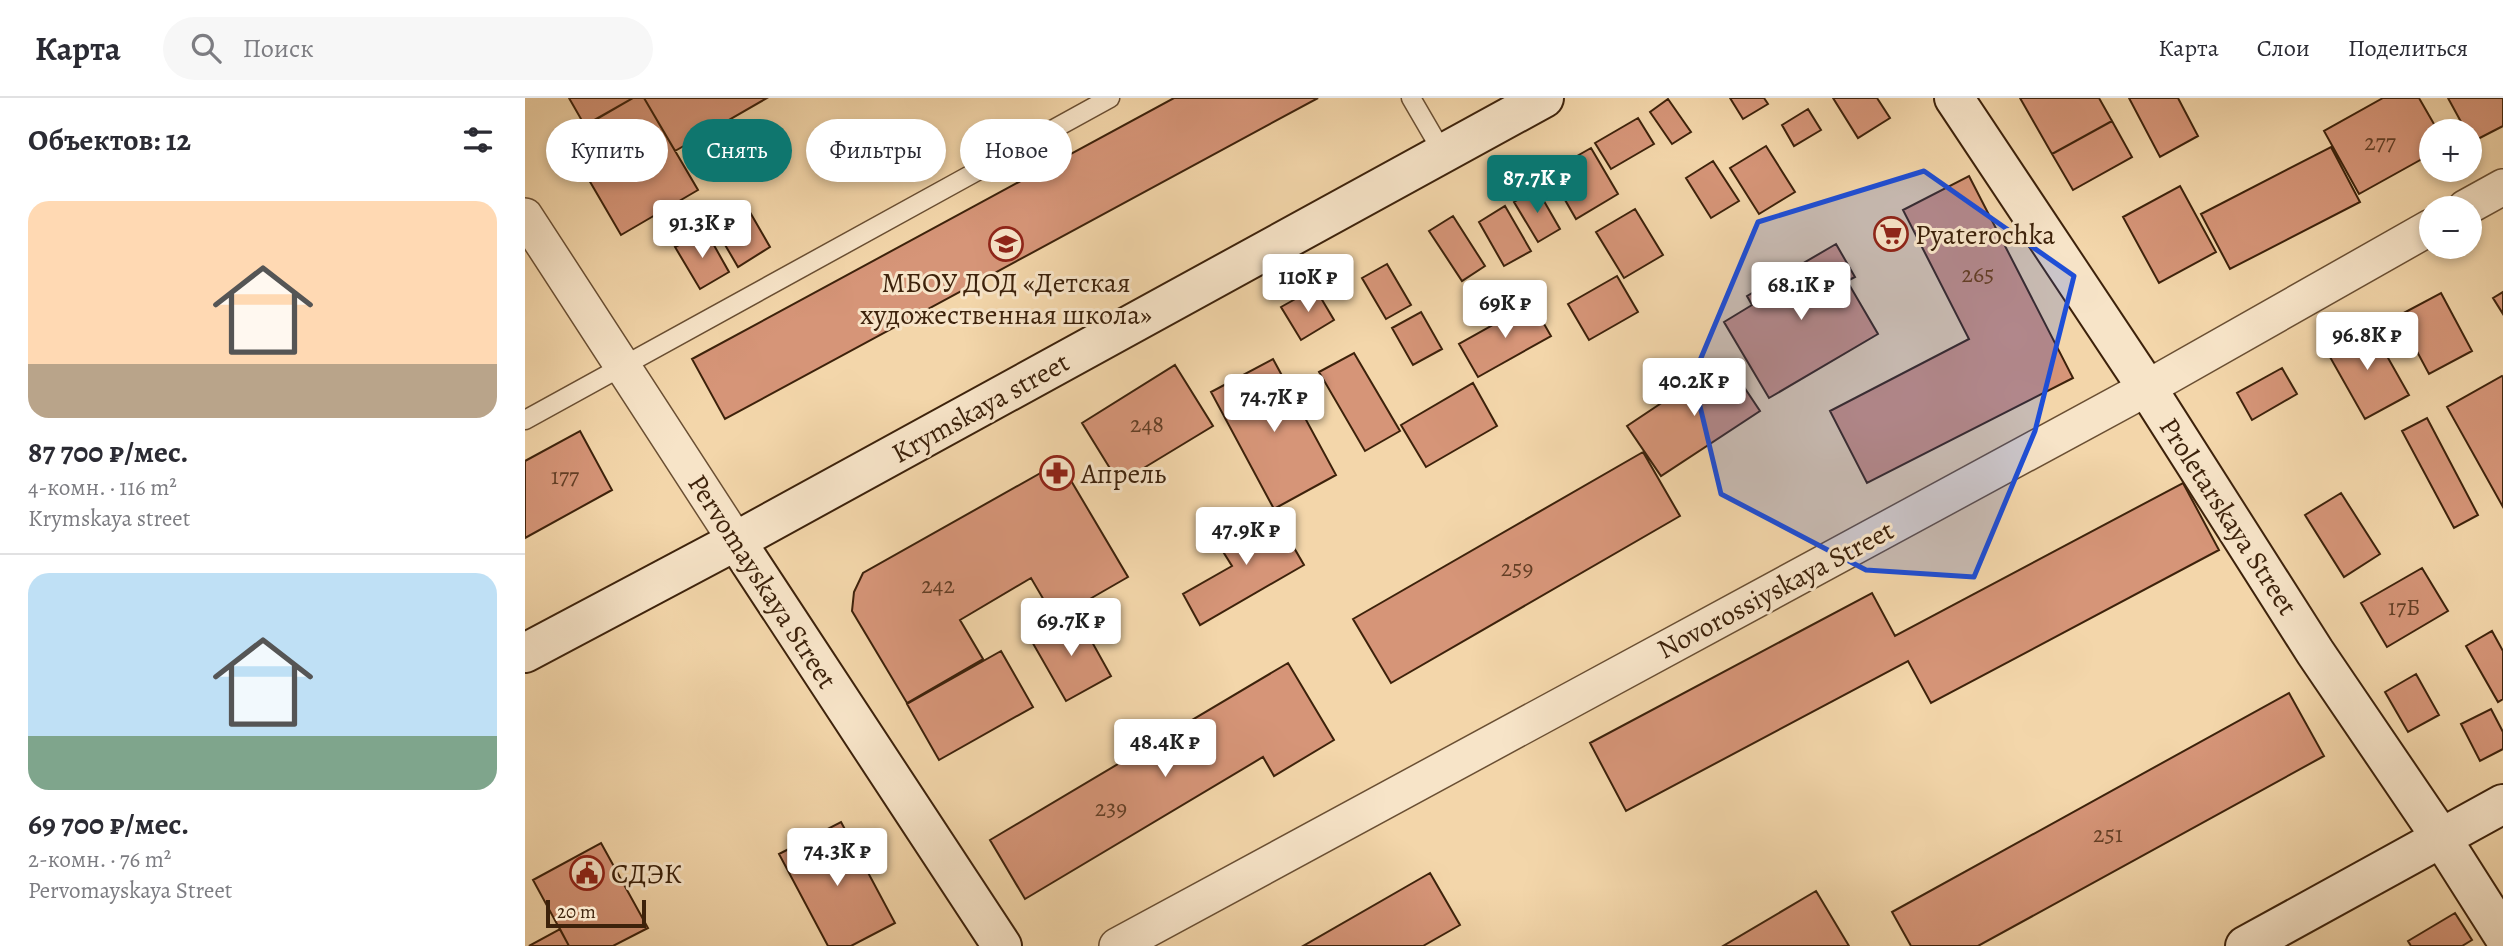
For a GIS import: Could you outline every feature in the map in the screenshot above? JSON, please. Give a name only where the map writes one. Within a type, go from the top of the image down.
[{"type":"street","name":"Krymskaya street","points":[[525,653],[736,541],[1544,98]]},
{"type":"street","name":"Proletarskaya Street","points":[[1954,98],[2147,388],[2315,652],[2442,839],[2503,935]]},
{"type":"street","points":[[2482,199],[2503,187]]},
{"type":"street","name":"Pervomayskaya Street","points":[[525,216],[1002,946]]},
{"type":"street","name":"Novorossiyskaya Street","points":[[1117,946],[2147,388],[2419,235]]},
{"type":"street","points":[[2245,946],[2503,804]]},
{"type":"lane","points":[[525,420],[1110,98]]},
{"type":"lane","points":[[1411,98],[1443,153]]},
{"type":"highlighted area","points":[[1924,171],[2074,276],[2035,431],[1974,577],[1866,570],[1721,494],[1693,377],[1758,222]]},
{"type":"building","points":[[569,98],[633,98],[597,119],[581,119]]},
{"type":"building","points":[[633,98],[644,98],[656,119],[596,119]]},
{"type":"building","points":[[644,98],[767,98],[731,119],[682,119],[682,147],[675,151],[668,139],[668,119],[656,119]]},
{"type":"building","points":[[1174,98],[1318,98],[725,419],[692,359],[1019,182],[1072,182],[1072,153]]},
{"type":"building","points":[[1730,98],[1764,98],[1768,104],[1743,119]]},
{"type":"building","points":[[1833,98],[1877,98],[1890,118],[1858,138]]},
{"type":"building","points":[[2020,98],[2099,98],[2112,121],[2052,154]]},
{"type":"building","points":[[2129,98],[2178,98],[2198,136],[2160,157]]},
{"type":"building","points":[[2383,98],[2419,98],[2431,119],[2419,119],[2419,161],[2359,194],[2324,131]]},
{"type":"building","points":[[2448,98],[2503,98],[2503,126],[2482,137],[2482,119],[2459,119]]},
{"type":"building","points":[[1668,99],[1691,132],[1672,144],[1650,112]]},
{"type":"building","points":[[1808,109],[1821,130],[1794,146],[1782,125]]},
{"type":"building","points":[[1638,118],[1654,144],[1611,169],[1595,143]]},
{"type":"building","points":[[2112,121],[2132,157],[2073,190],[2052,154]]},
{"type":"building","points":[[668,139],[682,163],[682,182],[693,182],[698,190],[621,235],[590,182],[668,182]]},
{"type":"building","points":[[1766,146],[1795,192],[1759,214],[1730,168]]},
{"type":"building","points":[[2331,147],[2360,202],[2230,269],[2201,214]]},
{"type":"building","points":[[1591,148],[1618,194],[1576,219],[1549,172]]},
{"type":"building","points":[[1713,161],[1739,201],[1711,218],[1686,178]]},
{"type":"building","points":[[1969,176],[2073,378],[1867,483],[1830,411],[1969,339],[1903,210]]},
{"type":"building","points":[[2180,186],[2216,252],[2159,283],[2123,217]]},
{"type":"building","points":[[1537,189],[1560,229],[1538,242],[1514,202]]},
{"type":"building","points":[[1505,206],[1531,251],[1504,266],[1479,222]]},
{"type":"building","points":[[747,207],[770,247],[738,267],[714,226]]},
{"type":"building","points":[[1635,209],[1663,255],[1624,278],[1596,232]]},
{"type":"building","points":[[1453,216],[1485,266],[1462,281],[1429,231]]},
{"type":"building","points":[[706,231],[729,272],[700,289],[675,247]]},
{"type":"building","points":[[1836,244],[1855,277],[1847,281],[1878,334],[1769,398],[1724,322],[1752,305],[1747,296]]},
{"type":"building","points":[[1387,264],[1411,305],[1386,319],[1362,278]]},
{"type":"building","points":[[1617,276],[1638,312],[1589,340],[1568,304]]},
{"type":"building","points":[[1315,288],[1334,320],[1301,340],[1281,307]]},
{"type":"building","points":[[2503,292],[2503,314],[2493,298]]},
{"type":"building","points":[[2441,293],[2472,351],[2429,374],[2398,316]]},
{"type":"building","points":[[1532,303],[1551,336],[1478,377],[1459,344]]},
{"type":"building","points":[[1421,312],[1442,349],[1413,365],[1392,328]]},
{"type":"building","points":[[2370,326],[2409,395],[2365,419],[2326,350]]},
{"type":"building","points":[[1354,353],[1400,431],[1365,451],[1319,372]]},
{"type":"building","points":[[1273,359],[1336,475],[1274,509],[1211,392]]},
{"type":"building","points":[[1726,360],[1760,411],[1661,476],[1627,426]]},
{"type":"building","points":[[1175,365],[1213,426],[1119,483],[1082,423]]},
{"type":"building","points":[[2282,368],[2297,394],[2252,420],[2237,393]]},
{"type":"building","points":[[2503,377],[2503,507],[2447,407]]},
{"type":"building","points":[[1473,383],[1497,426],[1426,467],[1401,425]]},
{"type":"building","points":[[2427,418],[2478,515],[2454,528],[2402,431]]},
{"type":"building","points":[[580,431],[612,490],[525,538],[525,461]]},
{"type":"building","points":[[1643,452],[1680,516],[1391,683],[1353,619]]},
{"type":"building","points":[[1060,462],[1128,577],[1055,619],[1031,578],[960,620],[983,659],[907,703],[852,611],[854,592],[863,573]]},
{"type":"building","points":[[2183,483],[2219,550],[1931,703],[1908,661],[1626,811],[1590,743],[1872,593],[1895,636]]},
{"type":"building","points":[[2341,493],[2380,554],[2344,577],[2305,515]]},
{"type":"building","points":[[1272,510],[1304,565],[1200,625],[1183,594],[1232,566],[1217,542]]},
{"type":"building","points":[[2422,568],[2448,611],[2387,647],[2361,603]]},
{"type":"building","points":[[1077,615],[1111,676],[1066,701],[1031,640]]},
{"type":"building","points":[[2492,631],[2503,651],[2503,699],[2498,702],[2466,646]]},
{"type":"building","points":[[1001,651],[1033,707],[939,760],[907,704]]},
{"type":"building","points":[[1288,663],[1334,740],[1274,776],[1263,757],[1025,899],[990,840]]},
{"type":"building","points":[[2416,674],[2439,715],[2408,732],[2385,692]]},
{"type":"building","points":[[2289,693],[2324,756],[1978,946],[1911,946],[1892,912]]},
{"type":"building","points":[[2491,709],[2503,732],[2503,749],[2480,761],[2461,724]]},
{"type":"building","points":[[841,822],[895,923],[851,946],[828,946],[779,854]]},
{"type":"building","points":[[601,843],[648,928],[613,946],[569,946],[533,880]]},
{"type":"building","points":[[1430,873],[1460,925],[1423,946],[1303,946]]},
{"type":"building","points":[[1816,891],[1849,946],[1723,946]]},
{"type":"building","points":[[2455,913],[2472,940],[2462,946],[2411,946],[2408,941]]},
{"type":"building","points":[[560,929],[569,946],[529,946]]},
{"type":"place","name":"Pyaterochka","points":[[1891,234]]},
{"type":"place","name":"МБОУ ДОД «Детская художественная школа»","points":[[1006,244]]},
{"type":"place","name":"Апрель","points":[[1057,473]]},
{"type":"place","name":"СДЭК","points":[[587,873]]}]
